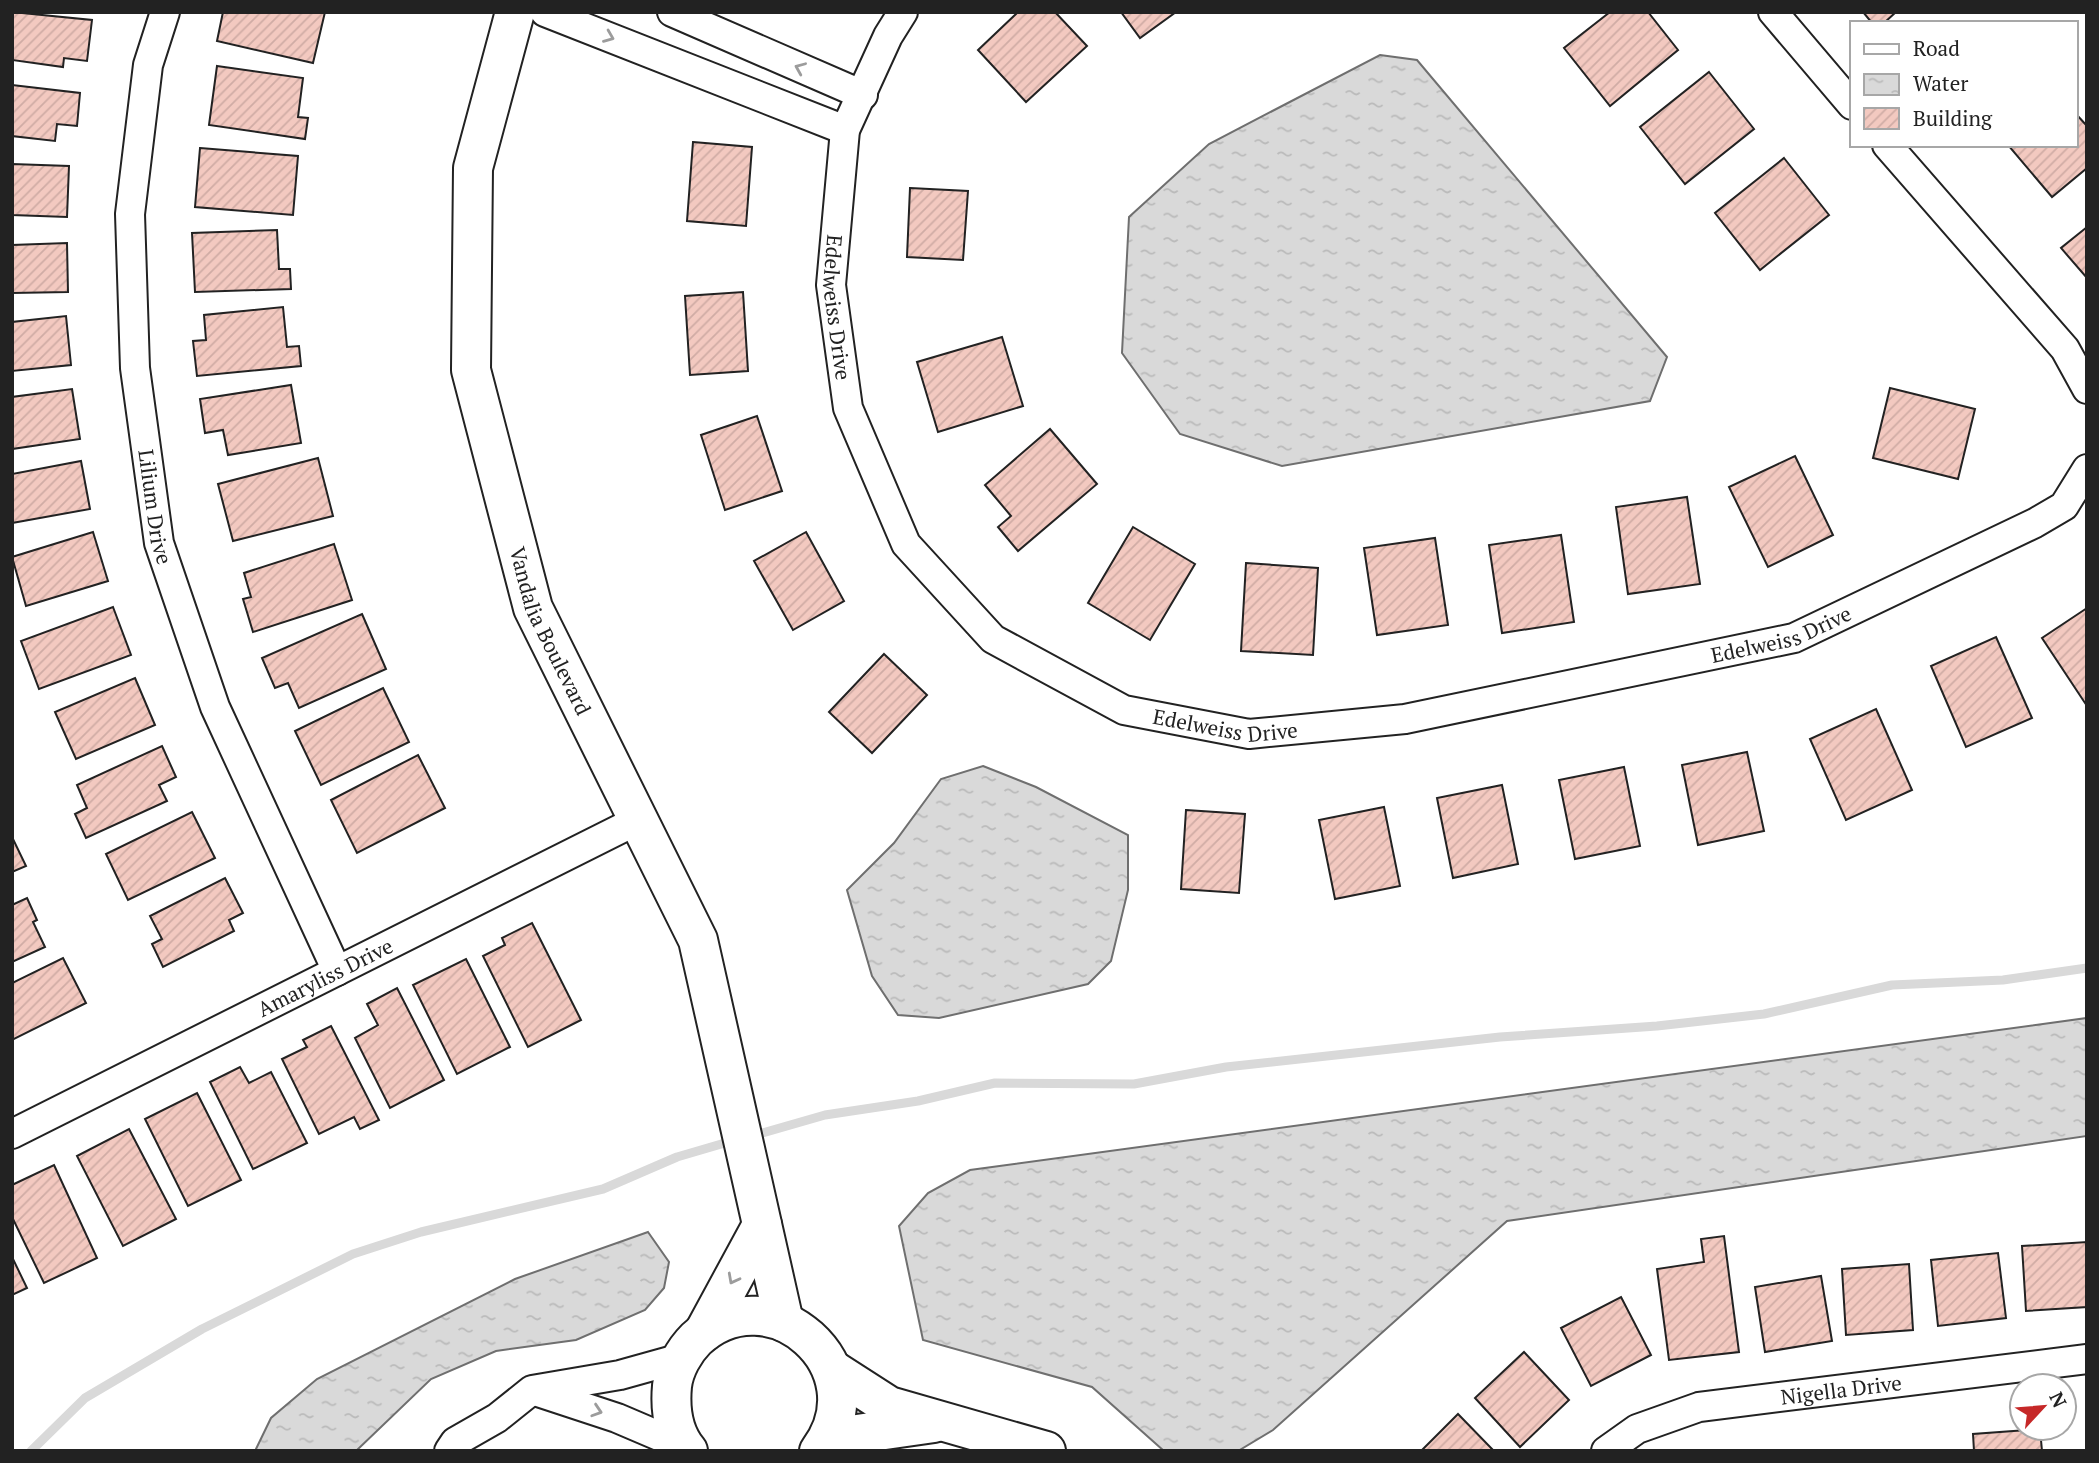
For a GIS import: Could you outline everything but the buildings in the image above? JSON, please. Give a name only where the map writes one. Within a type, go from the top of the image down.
[{"type":"street","name":"Lilium Drive","points":[[165,12],[148,65],[130,214],[135,368],[159,543],[215,707],[337,971]]},
{"type":"street","name":"Vandalia Boulevard","points":[[515,12],[473,168],[471,370],[533,608],[636,821],[698,940],[784,1321]]},
{"type":"street","points":[[545,12],[845,130]]},
{"type":"street","points":[[672,12],[863,95]]},
{"type":"street","name":"Edelweiss Drive","points":[[903,12],[888,36],[845,130],[831,285],[848,408],[906,544],[993,639],[1124,710],[1249,734],[1405,719],[1794,638],[2035,523],[2064,506],[2087,469]]},
{"type":"street","points":[[1773,12],[1850,103]]},
{"type":"street","points":[[1889,147],[2065,349],[2087,389]]},
{"type":"street","name":"Amaryliss Drive","points":[[12,1134],[636,821]]},
{"type":"street","points":[[686,1449],[674,1426],[670,1403],[673,1380],[762,1225]]},
{"type":"street","points":[[449,1451],[455,1442],[497,1418],[532,1390],[620,1375],[693,1345],[729,1320],[757,1316],[784,1321],[813,1341],[832,1370],[838,1393],[837,1416],[824,1444]]},
{"type":"street","name":"Nigella Drive","points":[[1606,1451],[1637,1429],[1699,1406],[2086,1367]]},
{"type":"street","points":[[832,1370],[889,1406],[950,1421],[1046,1451]]},
{"type":"street","points":[[532,1390],[617,1418],[686,1449]]},
{"type":"street","points":[[824,1444],[950,1421]]},
{"type":"water","points":[[1380,55],[1417,60],[1667,357],[1650,401],[1282,466],[1180,434],[1122,353],[1129,217],[1209,144]]},
{"type":"water","points":[[983,766],[1036,787],[1128,835],[1128,890],[1111,961],[1088,984],[939,1018],[898,1015],[872,976],[847,890],[894,843],[941,779]]},
{"type":"water","points":[[2087,1018],[2087,1136],[1507,1221],[1273,1430],[1238,1451],[1164,1451],[1092,1387],[923,1340],[899,1226],[928,1193],[970,1170]]},
{"type":"water","points":[[648,1232],[669,1262],[664,1288],[645,1310],[576,1340],[496,1351],[431,1379],[356,1451],[255,1451],[271,1418],[317,1379],[515,1279]]},
{"type":"waterway","points":[[752,1136],[825,1115],[918,1101],[995,1083],[1134,1084],[1226,1067],[1500,1037],[1657,1026],[1764,1014],[1892,985],[2003,980],[2087,968]]},
{"type":"waterway","points":[[31,1451],[85,1398],[202,1329],[353,1254],[421,1232],[603,1189],[677,1157],[735,1140]]}]
